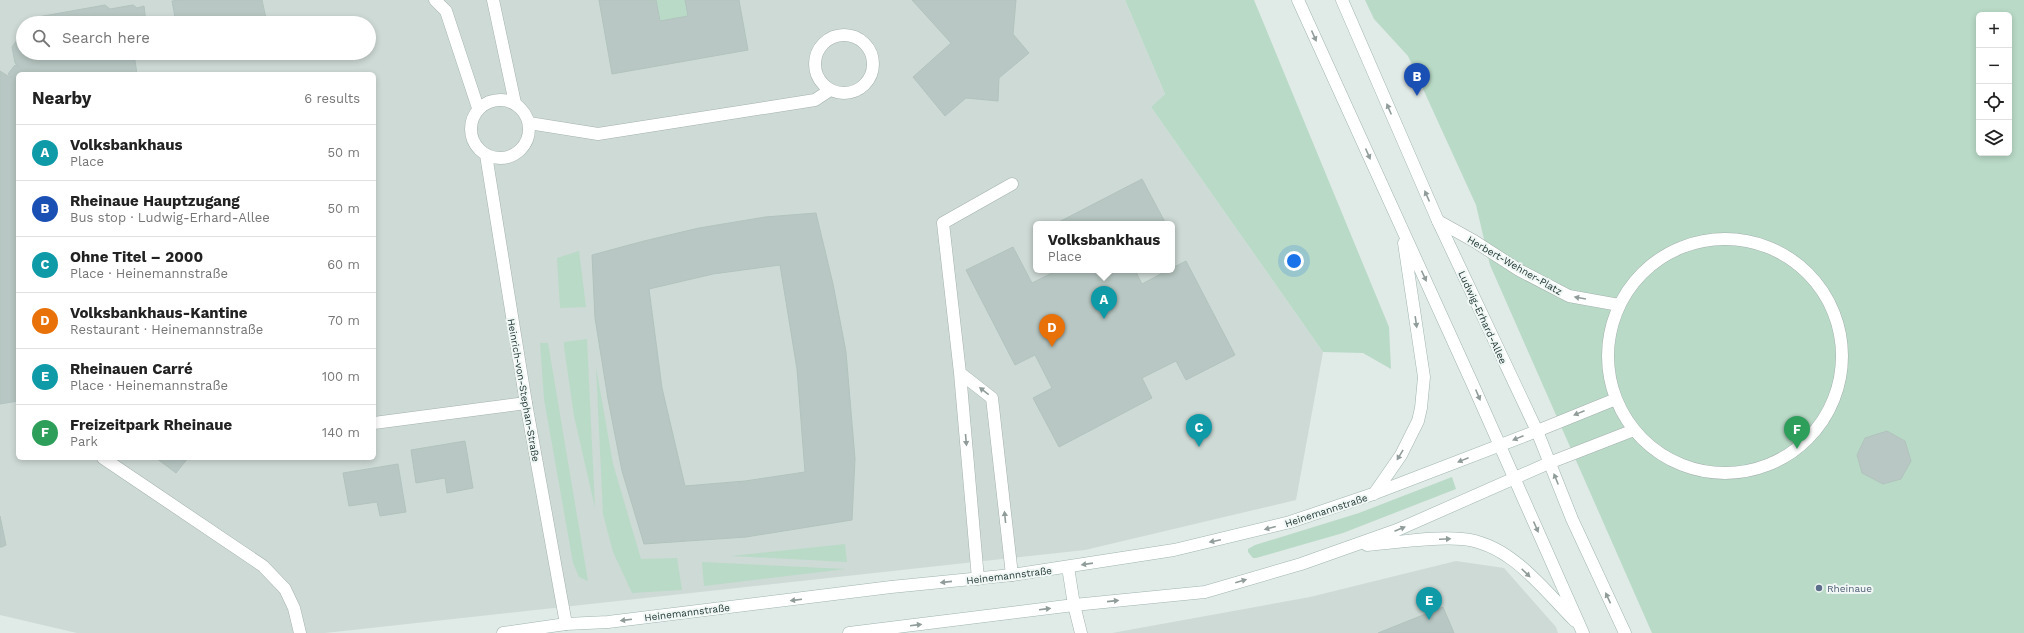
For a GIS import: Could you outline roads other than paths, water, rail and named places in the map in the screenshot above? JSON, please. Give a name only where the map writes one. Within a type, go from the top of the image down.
[{"type":"main road","points":[[435,0],[446,11],[478,108]]},
{"type":"main road","points":[[493,0],[515,103]]},
{"type":"main road","points":[[1298,0],[1582,630]]},
{"type":"main road","name":"Ludwig-Erhard-Allee","points":[[1342,0],[1438,221],[1537,431],[1572,519],[1625,633]]},
{"type":"main road","points":[[844,34],[854,36],[863,41],[870,49],[873,58],[871,76],[858,90],[848,93],[839,93],[830,90],[822,84],[817,76],[814,66],[815,56],[825,40],[834,35],[844,34]]},
{"type":"main road","points":[[529,123],[598,134],[815,100],[830,90]]},
{"type":"main road","points":[[496,99],[515,103],[522,109],[529,123],[526,142],[521,150],[504,158],[495,158],[486,155],[479,150],[471,137],[471,122],[478,108],[486,102],[496,99]]},
{"type":"main road","name":"Heinrich-von-Stephan-Straße","points":[[486,155],[526,403],[566,629]]},
{"type":"main road","points":[[978,579],[960,373],[943,223],[1012,184]]},
{"type":"main road","name":"Herbert-Wehner-Platz","points":[[1438,221],[1474,241],[1519,270],[1569,296],[1619,305]]},
{"type":"main road","points":[[1373,494],[1401,455],[1418,421],[1421,408],[1424,377],[1402,228]]},
{"type":"main road","points":[[1713,239],[1738,240],[1767,246],[1793,261],[1815,282],[1831,307],[1838,327],[1842,347],[1841,368],[1837,388],[1830,407],[1819,425],[1800,448],[1779,459],[1749,470],[1716,473],[1685,466],[1657,452],[1634,430],[1616,399],[1608,368],[1608,361],[1609,335],[1619,305],[1639,276],[1667,254],[1689,244],[1713,239]]},
{"type":"main road","points":[[960,373],[992,398],[1012,575]]},
{"type":"main road","name":"Heinemannstraße","points":[[503,633],[566,629],[608,622],[1012,575],[1174,550],[1253,532],[1373,494],[1500,446],[1616,399]]},
{"type":"main road","points":[[376,423],[526,403]]},
{"type":"main road","points":[[849,633],[1074,605],[1205,592],[1301,564],[1397,530],[1550,463],[1634,430]]},
{"type":"main road","points":[[106,460],[263,566],[285,589],[294,608],[300,633]]},
{"type":"main road","points":[[1350,547],[1462,539],[1483,543],[1504,553],[1524,570],[1582,630]]},
{"type":"main road","points":[[1068,567],[1074,605],[1081,633]]},
{"type":"place","name":"Rheinaue Hauptzugang","points":[[1417,96]]},
{"type":"place","name":"Volksbankhaus","points":[[1104,319]]},
{"type":"place","name":"Volksbankhaus-Kantine","points":[[1052,347]]},
{"type":"place","name":"Ohne Titel – 2000","points":[[1199,447]]},
{"type":"place","name":"Freizeitpark Rheinaue","points":[[1797,449]]},
{"type":"place","name":"Rheinaue","points":[[1819,588]]},
{"type":"place","name":"Rheinauen Carré","points":[[1429,620]]}]
